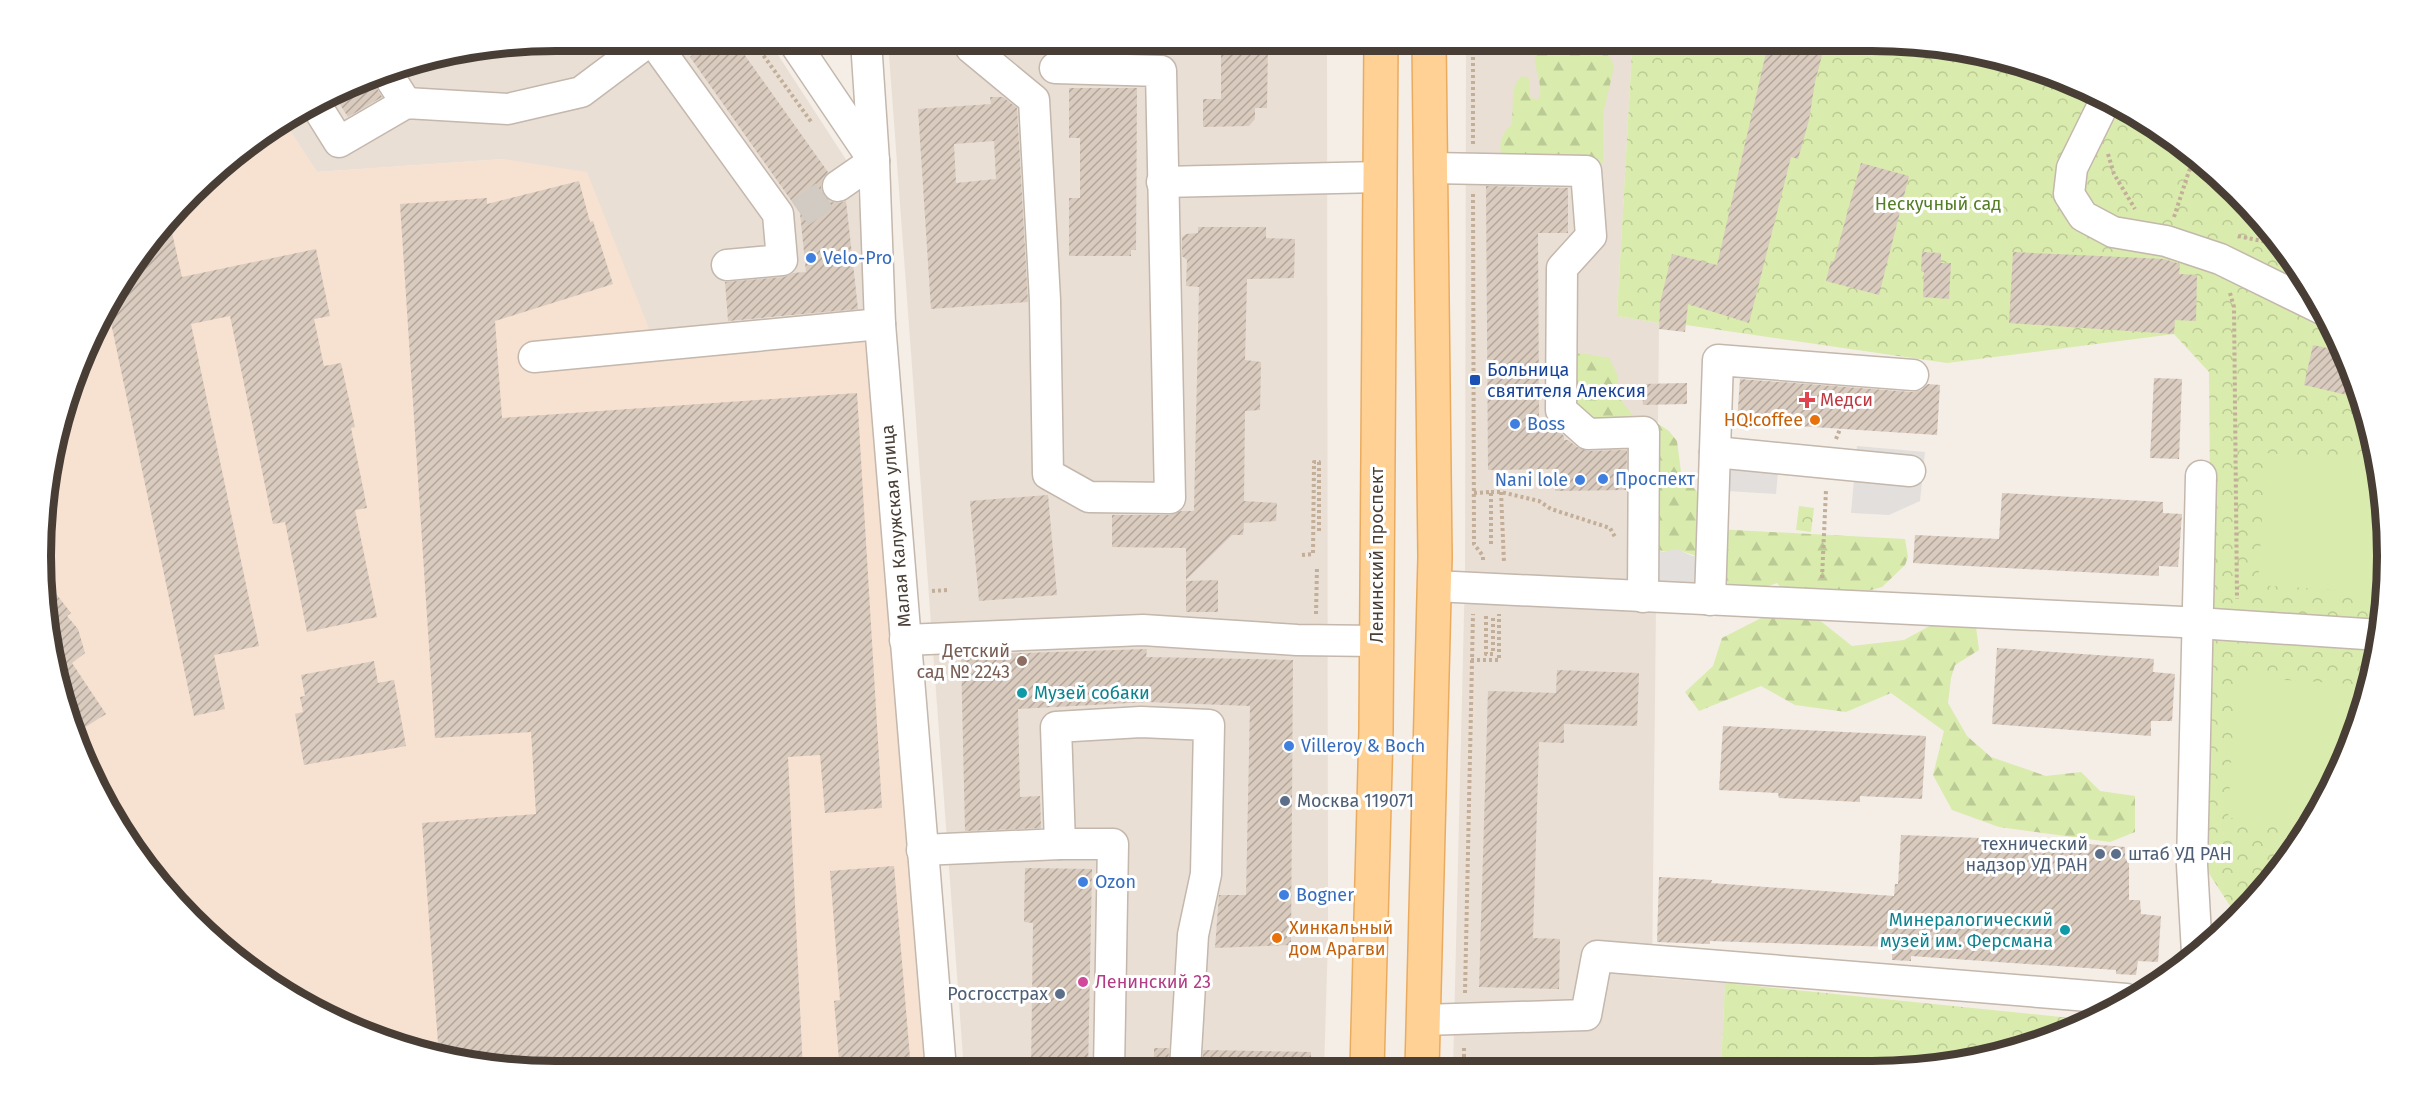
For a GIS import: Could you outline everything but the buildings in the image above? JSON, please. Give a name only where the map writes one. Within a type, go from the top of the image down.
[{"type":"main road","name":"Ленинский проспект","points":[[1367,1061],[1376,641],[1381,51]]},
{"type":"main road","points":[[1422,1061],[1434,586],[1430,51]]},
{"type":"street","points":[[319,110],[339,142],[406,103],[508,109],[581,92],[636,51]]},
{"type":"street","points":[[660,51],[789,213],[782,260],[727,265]]},
{"type":"street","points":[[799,51],[874,161],[838,186]]},
{"type":"street","name":"Малая Калужская улица","points":[[867,51],[874,161],[880,324],[940,1061]]},
{"type":"street","points":[[975,51],[1034,100],[1045,300],[1048,474],[1089,497],[1170,498],[1161,71],[1055,68]]},
{"type":"street","points":[[391,79],[406,103]]},
{"type":"street","points":[[2101,108],[2072,168],[2069,194],[2083,216],[2113,232],[2166,241],[2220,260],[2308,302]]},
{"type":"street","points":[[1431,168],[1586,171],[1591,236],[1562,268],[1561,410],[1588,435],[1644,432],[1643,597]]},
{"type":"street","points":[[1162,182],[1380,177]]},
{"type":"street","points":[[534,357],[880,324]]},
{"type":"street","points":[[1710,600],[1718,360],[1913,375]]},
{"type":"street","points":[[1715,452],[1910,471]]},
{"type":"street","points":[[2197,942],[2192,865],[2201,476]]},
{"type":"street","points":[[1434,586],[1493,598],[1643,597],[2198,623],[2371,634]]},
{"type":"street","points":[[905,640],[1143,630],[1297,640],[1376,641]]},
{"type":"street","points":[[1060,844],[1056,727],[1142,722],[1209,725],[1206,874],[1193,935],[1186,1061]]},
{"type":"street","points":[[922,850],[1113,844],[1109,1061]]},
{"type":"street","points":[[1423,1020],[1586,1015],[1597,956],[2115,998]]},
{"type":"path","points":[[761,51],[819,132]]},
{"type":"path","points":[[1471,660],[1499,660],[1493,598],[1483,555],[1474,544],[1473,51]]},
{"type":"path","points":[[2101,108],[2114,174],[2139,216],[2166,241],[2189,171],[2193,166]]},
{"type":"path","points":[[2220,260],[2234,307],[2237,597]]},
{"type":"path","points":[[1821,585],[1827,463],[1840,429]]},
{"type":"path","points":[[1302,555],[1313,554],[1314,462],[1320,462],[1319,532]]},
{"type":"path","points":[[1491,492],[1491,545]]},
{"type":"path","points":[[1474,493],[1501,492],[1539,501],[1551,509],[1610,528],[1616,537]]},
{"type":"path","points":[[1493,598],[1493,654],[1486,654],[1493,598],[1501,492]]},
{"type":"path","points":[[1316,604],[1317,567]]},
{"type":"path","points":[[932,591],[948,590]]},
{"type":"path","points":[[1464,1019],[1473,614],[1483,600],[1493,598]]},
{"type":"shaded area","points":[[775,51],[856,175],[873,322],[653,341],[504,159],[317,172],[288,128],[363,89],[425,68],[490,55],[523,52]]},
{"type":"shaded area","points":[[889,51],[1327,51],[1328,939],[1324,1061],[963,1061]]},
{"type":"shaded area","points":[[1466,51],[1632,51],[1617,316],[1659,323],[1652,978],[1725,983],[1721,1061],[1453,1061],[1465,573]]},
{"type":"shaded area","points":[[288,128],[317,172],[504,159],[587,172],[654,341],[873,322],[929,1061],[523,1060],[490,1057],[425,1044],[363,1023],[303,993],[275,976],[223,936],[199,913],[176,889],[136,837],[89,749],[68,687],[61,655],[55,622],[51,556],[55,490],[61,457],[68,425],[89,363],[136,275],[176,223],[199,199],[223,176],[275,136]]},
{"type":"shaded area","points":[[1857,446],[1925,452],[1920,501],[1889,515],[1851,513]]},
{"type":"shaded area","points":[[1728,468],[1778,472],[1776,494],[1727,491]]},
{"type":"shaded area","points":[[1656,549],[1663,552],[1677,549],[1692,556],[1700,556],[1697,585],[1652,587]]},
{"type":"green space","points":[[1539,51],[1602,51],[1611,59],[1614,67],[1603,114],[1603,162],[1594,171],[1503,161],[1501,141],[1512,124],[1515,85],[1521,76],[1529,78],[1530,97],[1538,100],[1540,94],[1535,53]]},
{"type":"green space","name":"Нескучный сад","points":[[1632,51],[1872,51],[1938,55],[1971,61],[2034,78],[2095,103],[2153,136],[2205,176],[2252,223],[2273,249],[2292,275],[2325,333],[2339,363],[2360,425],[2373,490],[2376,523],[2376,589],[2373,622],[2360,687],[2350,718],[2339,749],[2309,808],[2292,837],[2252,889],[2232,909],[2206,869],[2211,611],[2209,372],[2174,334],[1947,363],[1686,325],[1660,309],[1659,323],[1617,316]]},
{"type":"green space","points":[[1580,353],[1609,358],[1618,376],[1617,395],[1634,417],[1652,420],[1669,431],[1677,441],[1681,472],[1706,503],[1716,529],[1905,539],[1908,557],[1905,565],[1882,587],[1853,595],[1782,589],[1777,583],[1763,588],[1732,587],[1700,556],[1677,550],[1656,549],[1648,460],[1596,420],[1570,405],[1574,355]]},
{"type":"green space","points":[[2266,453],[2367,459],[2376,523],[2376,593],[2258,585]]},
{"type":"green space","points":[[1799,506],[1814,508],[1811,532],[1796,530]]},
{"type":"green space","points":[[1769,614],[1818,619],[1852,646],[1904,640],[1939,621],[1976,627],[1979,650],[1955,665],[1948,703],[1967,736],[1991,757],[2046,776],[2081,772],[2100,791],[2135,796],[2135,832],[2110,842],[1999,827],[1952,810],[1933,775],[1944,731],[1891,693],[1846,712],[1795,705],[1761,686],[1699,711],[1685,692],[1713,666],[1722,638]]},
{"type":"green space","points":[[2236,677],[2361,684],[2339,749],[2301,822],[2228,818]]},
{"type":"green space","points":[[1725,983],[2075,1018],[2003,1044],[1938,1057],[1872,1061],[1721,1061]]},
{"type":"tunnel","points":[[800,213],[838,186]]},
{"type":"place","name":"Velo-Pro","points":[[811,258]]},
{"type":"place","name":"Больница святителя Алексия","points":[[1475,380]]},
{"type":"place","name":"Медси","points":[[1807,400]]},
{"type":"place","name":"HQ!coffee","points":[[1815,420]]},
{"type":"place","name":"Boss","points":[[1515,424]]},
{"type":"place","name":"Проспект","points":[[1603,479]]},
{"type":"place","name":"Nani lole","points":[[1580,480]]},
{"type":"place","name":"Детский сад № 2243","points":[[1022,661]]},
{"type":"place","name":"Музей собаки","points":[[1022,693]]},
{"type":"place","name":"Villeroy & Boch","points":[[1289,746]]},
{"type":"place","name":"Москва 119071","points":[[1285,801]]},
{"type":"place","name":"технический надзор УД РАН","points":[[2100,854]]},
{"type":"place","name":"штаб УД РАН","points":[[2116,854]]},
{"type":"place","name":"Ozon","points":[[1083,882]]},
{"type":"place","name":"Bogner","points":[[1284,895]]},
{"type":"place","name":"Минералогический музей им. Ферсмана","points":[[2065,930]]},
{"type":"place","name":"Хинкальный дом Арагви","points":[[1277,938]]},
{"type":"place","name":"Ленинский 23","points":[[1083,982]]},
{"type":"place","name":"Росгосстрах","points":[[1060,994]]}]
